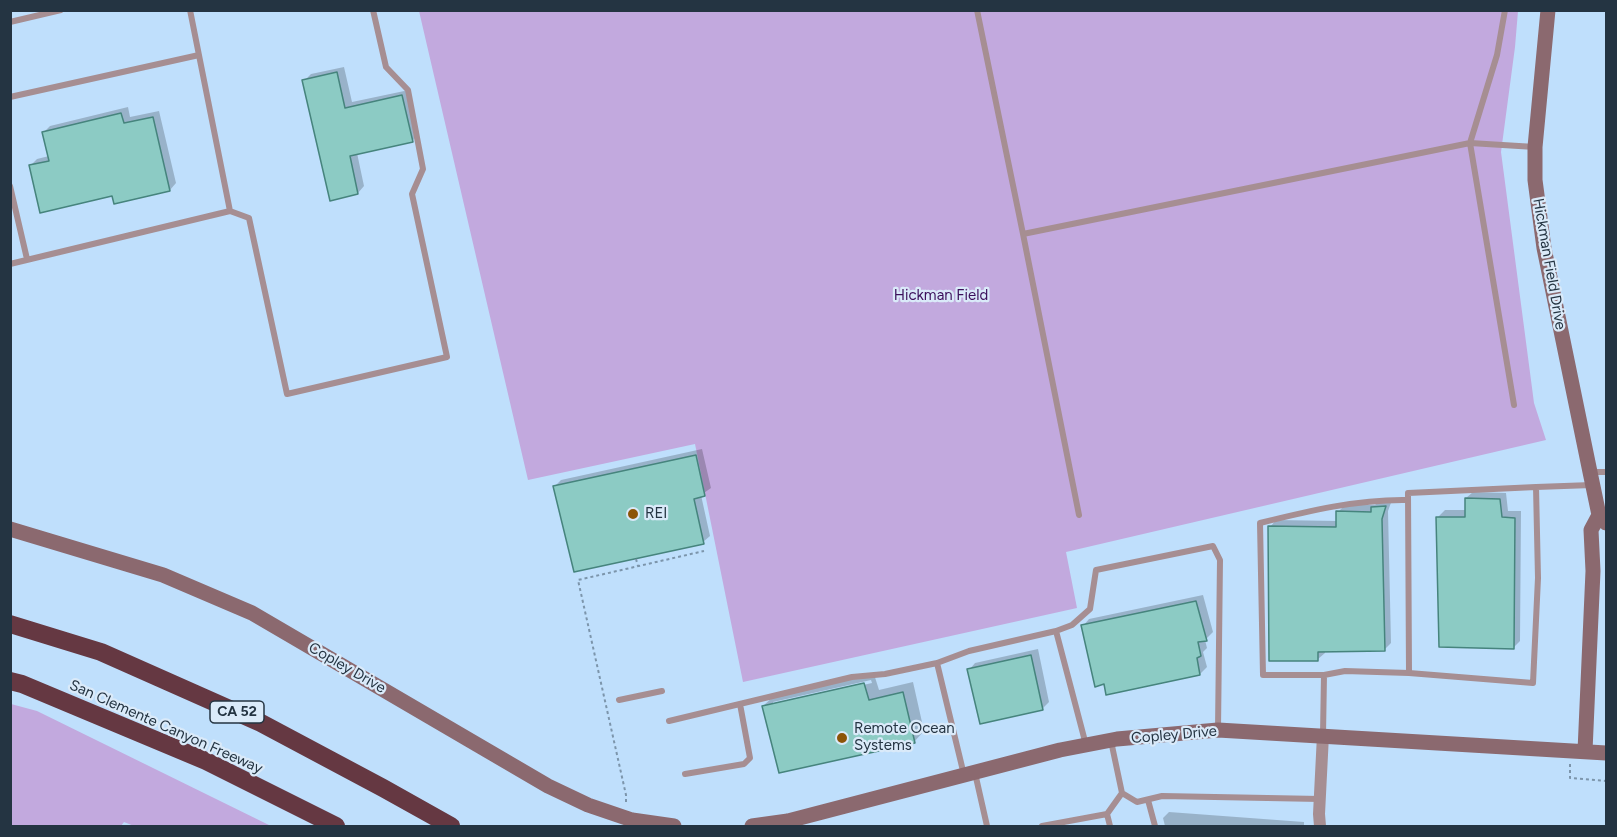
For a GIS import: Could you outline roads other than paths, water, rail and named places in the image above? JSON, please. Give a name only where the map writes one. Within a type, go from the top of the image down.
[{"type":"highway","name":"CA 52","points":[[10,624],[101,652],[261,723],[451,826]]},
{"type":"highway","name":"San Clemente Canyon Freeway","points":[[10,681],[206,761],[336,826]]},
{"type":"street","name":"Hickman Field Drive","points":[[1548,10],[1535,147],[1535,180],[1544,248],[1591,478],[1603,519],[1591,530],[1593,571],[1585,751]]},
{"type":"street","name":"Copley Drive","points":[[10,529],[163,575],[252,613],[548,786],[588,805],[624,817],[674,826]]},
{"type":"street","name":"Copley Drive","points":[[752,826],[788,820],[1060,750],[1111,741],[1218,730],[1585,751],[1606,748]]},
{"type":"street","points":[[1320,826],[1323,735]]},
{"type":"lane","points":[[10,22],[61,10]]},
{"type":"lane","points":[[190,10],[230,211]]},
{"type":"lane","points":[[10,264],[230,211],[249,218],[287,394],[447,357],[412,194],[423,169],[408,90],[386,68],[373,10]]},
{"type":"lane","points":[[977,10],[1079,515]]},
{"type":"lane","points":[[1505,10],[1497,55],[1470,143],[1514,405]]},
{"type":"lane","points":[[10,97],[199,55]]},
{"type":"lane","points":[[1023,234],[1470,143],[1535,147]]},
{"type":"lane","points":[[10,186],[27,260]]},
{"type":"lane","points":[[1409,672],[1408,493],[1536,487],[1591,478],[1606,472]]},
{"type":"lane","points":[[1408,500],[1318,509],[1260,523],[1263,675],[1324,675],[1345,670],[1409,672],[1533,683],[1538,578],[1536,487]]},
{"type":"lane","points":[[669,721],[852,677],[885,675],[937,663],[969,651],[1056,631],[1072,625],[1090,609],[1096,570],[1213,546],[1220,560],[1218,730]]},
{"type":"lane","points":[[1056,631],[1086,746]]},
{"type":"lane","points":[[937,663],[969,774],[987,826]]},
{"type":"lane","points":[[1323,735],[1324,675]]},
{"type":"lane","points":[[619,700],[662,691]]},
{"type":"lane","points":[[685,774],[744,764],[750,758],[740,704]]},
{"type":"lane","points":[[1111,741],[1122,793],[1137,802],[1162,796],[1320,799]]},
{"type":"lane","points":[[1042,826],[1107,814],[1122,793]]},
{"type":"lane","points":[[1148,800],[1155,826]]},
{"type":"lane","points":[[1107,814],[1110,826]]},
{"type":"place","name":"REI","points":[[633,514]]},
{"type":"place","name":"Remote Ocean Systems","points":[[842,738]]},
{"type":"park label","name":"Hickman Field","points":[[941,296]]}]
